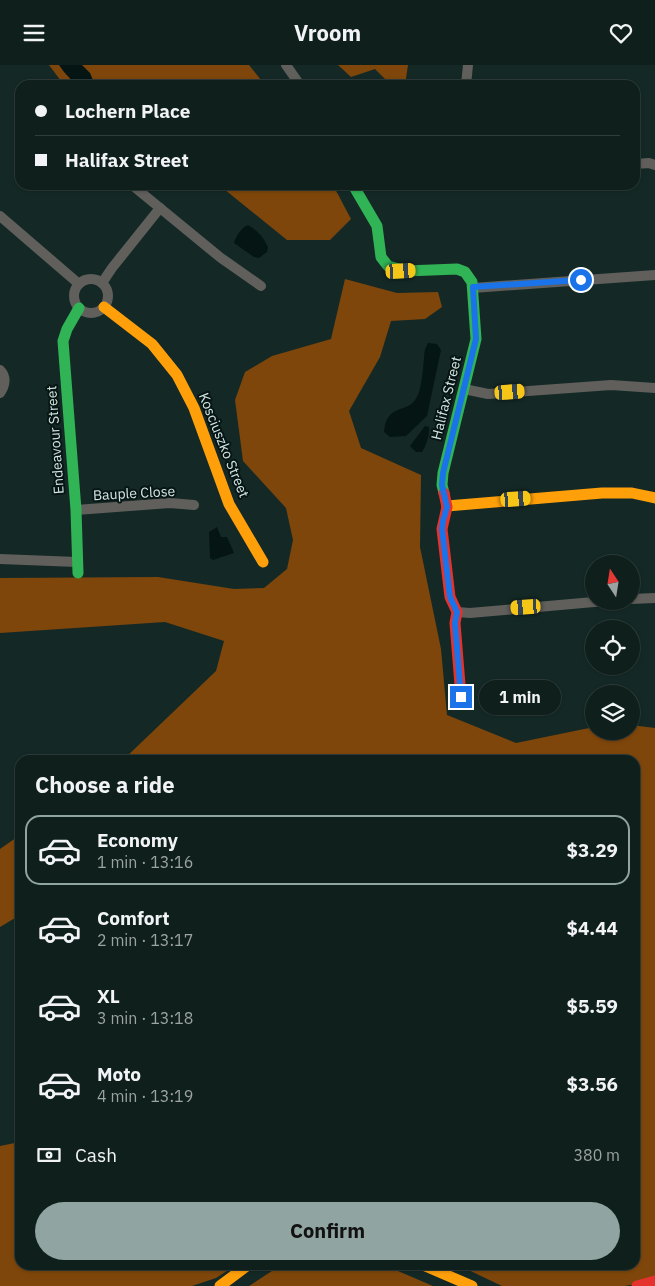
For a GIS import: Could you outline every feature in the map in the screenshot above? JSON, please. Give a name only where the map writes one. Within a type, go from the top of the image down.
[{"type":"street","points":[[286,65],[296,80]]},
{"type":"street","points":[[466,80],[468,65]]},
{"type":"street","points":[[640,164],[655,165]]},
{"type":"street","points":[[138,190],[221,258],[261,286]]},
{"type":"street","points":[[356,190],[377,226],[381,255],[384,262],[388,267],[401,271],[457,269],[470,276],[473,287],[655,275]]},
{"type":"street","points":[[102,283],[160,208]]},
{"type":"street","points":[[0,216],[79,284]]},
{"type":"street","points":[[86,279],[102,283],[108,297],[104,307],[89,313],[79,308],[74,297],[74,291],[79,284],[86,279]]},
{"type":"street","name":"Halifax Street","points":[[461,697],[455,623],[457,612],[450,597],[442,529],[447,506],[442,485],[443,473],[476,339],[473,287]]},
{"type":"street","name":"Kosciuszko Street","points":[[104,307],[157,349],[182,384],[198,415],[226,495],[262,562]]},
{"type":"street","name":"Endeavour Street","points":[[77,568],[76,510],[63,341],[67,329],[79,308]]},
{"type":"street","points":[[0,370],[4,376],[5,383],[0,393]]},
{"type":"street","points":[[464,389],[488,394],[611,385],[655,388]]},
{"type":"street","points":[[447,506],[602,493],[632,493],[655,498]]},
{"type":"street","name":"Bauple Close","points":[[76,510],[170,503],[194,505]]},
{"type":"street","points":[[0,559],[77,568]]},
{"type":"street","points":[[640,599],[655,598]]},
{"type":"street","points":[[457,612],[470,613],[585,603]]},
{"type":"street","points":[[220,1286],[241,1270]]},
{"type":"street","points":[[434,1270],[472,1286]]},
{"type":"street","points":[[637,1286],[655,1281]]},
{"type":"shaded area","points":[[49,65],[249,65],[261,80],[60,80]]},
{"type":"shaded area","points":[[59,65],[82,65],[90,73],[93,80],[71,80]]},
{"type":"shaded area","points":[[338,65],[408,65],[406,80],[386,80],[375,69],[351,77]]},
{"type":"shaded area","points":[[225,190],[336,190],[351,219],[330,240],[287,240]]},
{"type":"shaded area","points":[[248,225],[260,235],[268,247],[267,252],[259,258],[254,257],[234,243],[239,233]]},
{"type":"shaded area","points":[[345,279],[397,293],[438,292],[442,307],[425,319],[391,321],[380,357],[349,411],[361,448],[421,475],[420,547],[441,649],[447,715],[516,743],[585,729],[585,740],[640,740],[640,726],[655,728],[655,1280],[625,1286],[502,1286],[468,1270],[640,1270],[640,755],[128,755],[216,671],[224,641],[165,622],[0,633],[0,578],[158,577],[234,589],[264,588],[287,569],[293,540],[286,508],[243,461],[235,400],[245,372],[272,356],[331,339]]},
{"type":"shaded area","points":[[428,343],[437,344],[441,350],[427,416],[406,436],[390,437],[384,432],[388,417],[397,410],[407,407],[418,395],[425,349]]},
{"type":"shaded area","points":[[425,426],[429,427],[426,443],[422,452],[416,452],[410,446]]},
{"type":"shaded area","points":[[217,527],[221,537],[227,537],[234,553],[213,560],[210,558],[209,532]]},
{"type":"shaded area","points":[[15,838],[15,918],[0,927],[0,849]]},
{"type":"shaded area","points":[[15,1143],[15,1270],[228,1270],[216,1278],[192,1286],[0,1286],[0,1146]]},
{"type":"shaded area","points":[[273,1270],[396,1270],[433,1286],[249,1286]]},
{"type":"traffic: fast","points":[[356,190],[377,226],[381,257],[388,266],[406,271],[457,269],[465,272],[472,282],[476,339],[443,473],[442,485],[444,493]]},
{"type":"traffic: fast","points":[[78,573],[76,510],[63,341],[67,329],[79,308]]},
{"type":"traffic: slow","points":[[104,307],[152,344],[177,375],[194,408],[229,504],[263,562]]},
{"type":"traffic: slow","points":[[447,506],[602,493],[632,493],[655,498]]},
{"type":"traffic: slow","points":[[220,1286],[241,1270]]},
{"type":"traffic: slow","points":[[435,1270],[472,1286]]},
{"type":"traffic: jam","points":[[444,493],[447,507],[442,529],[450,597],[457,612],[455,623],[461,697]]},
{"type":"traffic: jam","points":[[637,1286],[655,1281]]},
{"type":"route","points":[[461,697],[455,623],[457,612],[450,597],[442,529],[447,511],[447,503],[442,485],[443,473],[476,339],[473,287],[581,280]]}]
